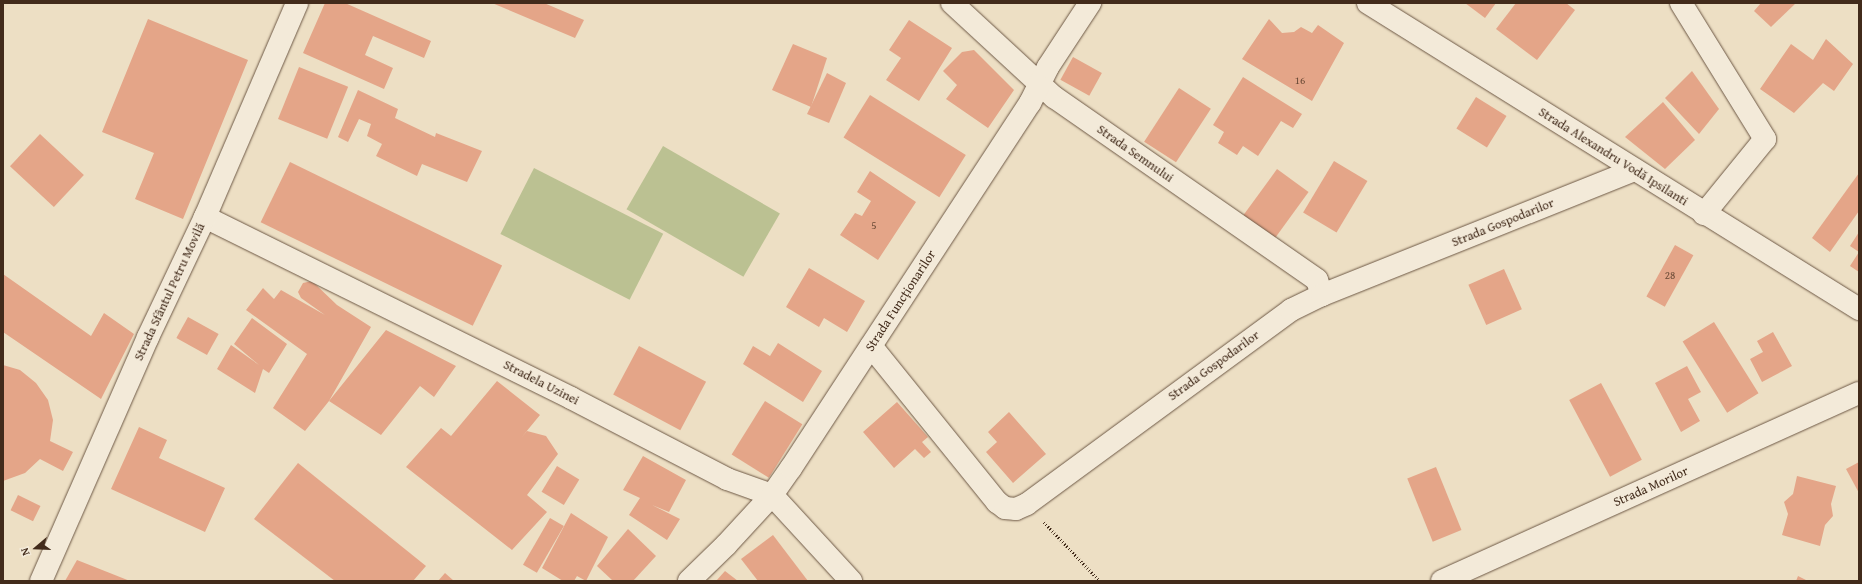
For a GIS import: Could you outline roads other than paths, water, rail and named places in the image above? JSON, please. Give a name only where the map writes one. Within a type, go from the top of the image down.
[{"type":"street","name":"Strada Sfântul Petru Movilă","points":[[41,581],[148,337],[205,217],[297,3]]},
{"type":"street","name":"Strada Semnului","points":[[952,3],[1038,85],[1317,280],[1322,295]]},
{"type":"street","name":"Strada Funcționarilor","points":[[688,581],[726,545],[772,495],[1030,103],[1038,85],[1090,3]]},
{"type":"street","name":"Strada Alexandru Vodă Ipsilanti","points":[[1368,3],[1704,214],[1859,309]]},
{"type":"street","points":[[1681,3],[1765,139],[1704,214]]},
{"type":"street","name":"Strada Gospodarilor","points":[[871,346],[997,502],[1005,508],[1016,509],[1028,504],[1291,310],[1322,295],[1635,170]]},
{"type":"street","name":"Stradela Uzinei","points":[[205,217],[564,394],[727,479],[772,495],[852,581]]},
{"type":"street","name":"Strada Morilor","points":[[1442,581],[1859,393]]}]
